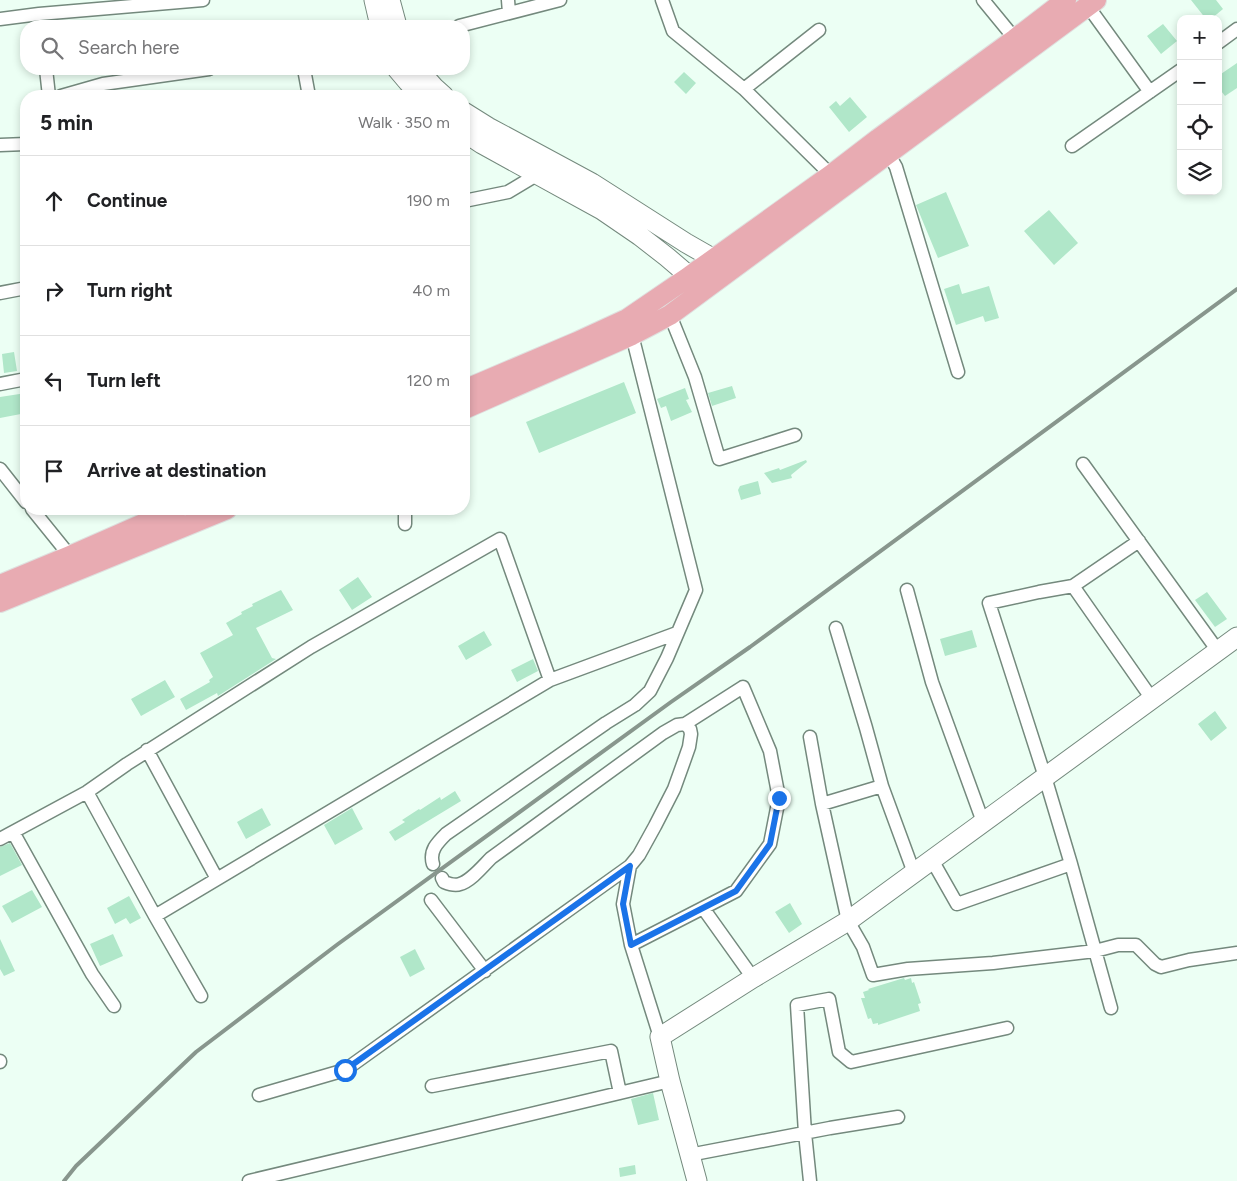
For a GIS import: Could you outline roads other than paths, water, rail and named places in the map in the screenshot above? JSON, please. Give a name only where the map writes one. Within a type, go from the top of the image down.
[{"type":"main road","points":[[470,406],[632,335],[670,315],[705,290],[722,265],[831,175],[1066,0]]},
{"type":"main road","points":[[470,387],[627,319],[690,276],[722,265],[888,153],[1089,2]]},
{"type":"main road","points":[[0,585],[164,515]]},
{"type":"main road","points":[[0,602],[212,515]]},
{"type":"street","points":[[0,19],[40,20],[203,0]]},
{"type":"street","points":[[374,0],[379,20]]},
{"type":"street","points":[[390,0],[395,20]]},
{"type":"street","points":[[508,0],[510,13]]},
{"type":"street","points":[[470,23],[560,0]]},
{"type":"street","points":[[662,0],[673,31],[744,89],[831,175]]},
{"type":"street","points":[[983,0],[1015,39]]},
{"type":"street","points":[[1089,2],[1150,92]]},
{"type":"street","points":[[1222,39],[1237,29]]},
{"type":"street","points":[[744,89],[819,30]]},
{"type":"street","points":[[1072,146],[1177,73]]},
{"type":"street","points":[[47,75],[48,90]]},
{"type":"street","points":[[82,90],[103,84],[167,75]]},
{"type":"street","points":[[305,75],[308,90]]},
{"type":"street","points":[[403,75],[415,90]]},
{"type":"street","points":[[423,75],[437,90]]},
{"type":"street","points":[[470,116],[592,183],[722,265]]},
{"type":"street","points":[[470,136],[602,210],[640,236],[705,290]]},
{"type":"street","points":[[0,146],[20,144]]},
{"type":"street","points":[[888,153],[896,167],[958,372]]},
{"type":"street","points":[[470,200],[508,192],[538,174]]},
{"type":"street","points":[[0,293],[20,289]]},
{"type":"street","points":[[670,315],[695,377],[719,459],[795,435]]},
{"type":"street","points":[[433,864],[432,854],[437,843],[446,834],[635,705],[650,690],[667,658],[696,590],[632,335]]},
{"type":"street","points":[[0,384],[20,380]]},
{"type":"street","points":[[1083,464],[1218,651]]},
{"type":"street","points":[[0,469],[20,494]]},
{"type":"street","points":[[37,515],[70,556]]},
{"type":"street","points":[[405,524],[406,515]]},
{"type":"street","points":[[0,839],[87,792],[147,750],[311,647],[500,539],[550,680]]},
{"type":"street","points":[[1110,1008],[1071,864],[989,603],[1073,586],[1139,541]]},
{"type":"street","points":[[1073,586],[1152,699]]},
{"type":"street","points":[[908,590],[932,682],[983,822]]},
{"type":"street","points":[[836,628],[882,786],[914,873]]},
{"type":"street","points":[[155,916],[550,680],[677,633]]},
{"type":"street","points":[[660,1037],[848,921],[1237,637]]},
{"type":"street","points":[[442,878],[444,882],[454,885],[461,884],[473,876],[491,858],[662,733],[677,725],[685,724],[743,687],[770,751],[779,798],[770,844],[736,891],[631,945]]},
{"type":"street","points":[[258,1095],[345,1070],[630,866],[655,826],[674,788],[689,747],[691,734],[690,729],[685,724]]},
{"type":"street","points":[[810,737],[822,804],[848,921],[863,947],[873,975],[908,969],[993,963],[1095,951],[1118,945],[1136,945],[1155,964],[1161,967],[1188,960],[1237,953]]},
{"type":"street","points":[[147,750],[217,879]]},
{"type":"street","points":[[822,804],[882,786]]},
{"type":"street","points":[[87,792],[201,996]]},
{"type":"street","points":[[13,832],[92,974],[114,1006]]},
{"type":"street","points":[[932,860],[957,904],[1071,864]]},
{"type":"street","points":[[630,866],[623,904],[631,945],[660,1037],[697,1181]]},
{"type":"street","points":[[431,900],[484,971]]},
{"type":"street","points":[[703,908],[753,978]]},
{"type":"street","points":[[810,1181],[797,1005],[829,999],[839,1052],[851,1062],[1007,1028]]},
{"type":"street","points":[[432,1086],[611,1051],[620,1092]]},
{"type":"street","points":[[249,1181],[670,1081]]},
{"type":"street","points":[[689,1155],[898,1117]]},
{"type":"railway","points":[[64,1181],[76,1166],[196,1052],[338,944],[671,702],[750,647],[1237,289]]}]
